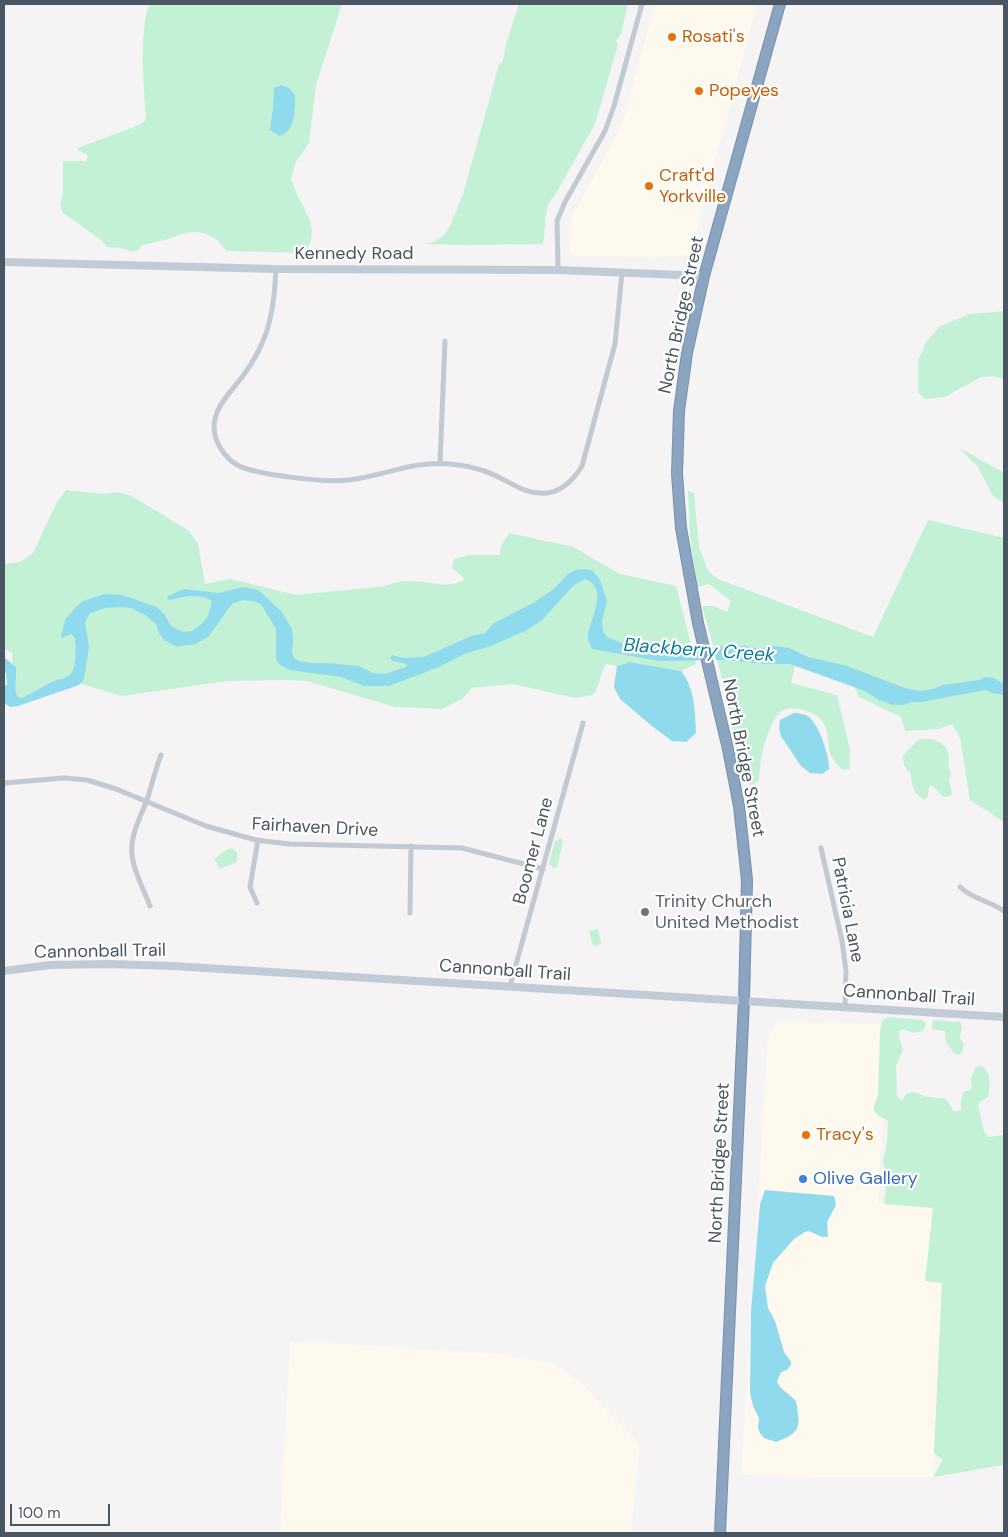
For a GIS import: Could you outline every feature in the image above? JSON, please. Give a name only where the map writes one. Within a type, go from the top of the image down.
[{"type":"highway","name":"North Bridge Street","points":[[720,1533],[744,1000],[747,880],[739,806],[728,750],[698,623],[681,528],[677,474],[679,411],[687,354],[704,276],[780,4]]},
{"type":"main road","name":"Kennedy Road","points":[[4,262],[276,269],[558,270],[704,276]]},
{"type":"main road","name":"Cannonball Trail","points":[[4,971],[50,965],[110,964],[510,986],[1004,1017]]},
{"type":"street","points":[[558,270],[557,221],[565,202],[605,131],[614,106],[642,4]]},
{"type":"street","points":[[276,269],[273,306],[266,335],[254,360],[221,403],[215,417],[216,438],[224,453],[236,464],[250,470],[327,480],[358,479],[404,467],[440,464],[483,471],[517,487],[540,493],[554,491],[572,480],[582,466],[614,344],[622,273]]},
{"type":"street","points":[[440,464],[445,341]]},
{"type":"street","name":"Boomer Lane","points":[[510,986],[584,723]]},
{"type":"street","points":[[150,906],[135,868],[132,851],[135,830],[160,755]]},
{"type":"street","name":"Fairhaven Drive","points":[[4,783],[64,778],[83,779],[108,786],[210,828],[258,840],[289,844],[464,848],[543,869]]},
{"type":"street","points":[[257,903],[250,887],[258,840]]},
{"type":"street","points":[[410,913],[411,846]]},
{"type":"street","name":"Patricia Lane","points":[[821,848],[842,941],[846,971],[845,1007]]},
{"type":"street","points":[[960,887],[973,896],[996,905],[1004,911]]},
{"type":"shaded area","points":[[655,4],[757,4],[690,255],[657,257],[573,256],[570,250],[572,217],[622,125]]},
{"type":"shaded area","points":[[778,1022],[887,1024],[878,1203],[933,1207],[926,1281],[942,1283],[933,1477],[741,1475],[768,1037]]},
{"type":"shaded area","points":[[290,1341],[490,1353],[553,1363],[580,1382],[640,1445],[631,1533],[280,1533]]},
{"type":"green space","points":[[149,4],[342,4],[316,85],[309,143],[296,162],[291,178],[311,225],[310,244],[304,253],[227,251],[217,240],[204,233],[197,232],[185,233],[142,245],[135,251],[107,247],[101,240],[62,212],[60,204],[63,194],[63,161],[86,161],[88,155],[78,150],[78,148],[145,121],[143,45]],"holes":[[[277,86],[286,86],[270,130]]]},
{"type":"green space","points":[[519,4],[628,4],[621,34],[616,41],[618,45],[595,124],[550,201],[543,244],[425,244],[436,241],[445,234],[463,194],[499,65],[503,61],[506,44]]},
{"type":"green space","points":[[1004,311],[1004,379],[992,376],[981,377],[945,397],[925,399],[918,392],[918,361],[926,342],[940,326],[970,314]]},
{"type":"green space","points":[[958,447],[1004,473],[1004,503],[993,496],[978,467]]},
{"type":"green space","points":[[66,490],[102,494],[118,492],[132,496],[189,531],[198,544],[205,584],[231,579],[296,595],[386,586],[396,582],[407,581],[437,584],[456,583],[465,579],[452,568],[454,559],[469,555],[500,555],[501,546],[509,533],[573,547],[620,574],[676,586],[696,664],[681,671],[630,662],[617,666],[606,664],[593,695],[575,698],[513,684],[472,688],[462,699],[442,709],[395,707],[307,681],[284,680],[227,681],[122,696],[64,679],[54,681],[36,692],[21,698],[17,696],[16,692],[16,670],[12,662],[13,653],[4,649],[4,564],[20,562],[33,553],[57,502]]},
{"type":"green space","points":[[688,491],[694,493],[699,547],[708,571],[718,579],[873,637],[928,520],[1004,538],[1004,822],[970,800],[960,738],[952,724],[938,729],[905,731],[901,717],[859,697],[847,670],[798,652],[791,683],[837,695],[850,750],[850,769],[843,770],[829,751],[828,735],[823,722],[808,712],[790,708],[777,715],[769,731],[762,755],[759,780],[753,785],[744,783],[720,670],[702,606],[713,606],[727,612],[731,601],[709,584],[697,587],[690,534]]},
{"type":"green space","points":[[921,739],[929,739],[941,743],[948,753],[951,773],[949,781],[952,794],[948,797],[942,796],[933,786],[929,787],[925,800],[914,790],[911,774],[904,766],[903,755]]},
{"type":"green space","points":[[562,838],[563,842],[557,867],[553,868],[549,863],[555,841]]},
{"type":"green space","points":[[229,848],[234,849],[237,853],[237,862],[220,869],[214,859]]},
{"type":"green space","points":[[598,929],[601,944],[593,946],[589,931]]},
{"type":"green space","points":[[887,1017],[923,1020],[926,1025],[923,1031],[913,1033],[903,1029],[899,1031],[903,1050],[896,1066],[897,1096],[902,1101],[906,1094],[912,1092],[944,1099],[949,1102],[954,1112],[961,1110],[963,1092],[972,1089],[971,1078],[976,1067],[982,1066],[989,1076],[988,1097],[978,1105],[984,1131],[988,1137],[1004,1135],[1004,1465],[933,1477],[943,1460],[934,1453],[942,1283],[925,1281],[933,1208],[884,1204],[886,1187],[883,1161],[887,1142],[888,1121],[875,1112],[874,1106],[878,1096],[880,1031],[882,1021]]},
{"type":"green space","points":[[933,1020],[960,1022],[962,1027],[960,1038],[964,1044],[962,1053],[959,1055],[955,1053],[946,1043],[945,1031],[932,1029]]},
{"type":"water","points":[[281,85],[289,88],[295,95],[295,107],[292,125],[285,134],[279,136],[270,130],[274,88]]},
{"type":"water","name":"Blackberry Creek","points":[[585,569],[593,571],[600,580],[607,601],[602,621],[603,632],[607,637],[624,644],[697,647],[745,646],[759,649],[773,646],[789,648],[809,657],[847,666],[905,688],[920,691],[943,685],[979,680],[985,677],[994,678],[1004,684],[1004,695],[985,690],[922,702],[911,702],[904,705],[893,705],[879,700],[865,691],[790,664],[723,660],[659,661],[592,649],[588,640],[588,634],[597,604],[597,596],[596,589],[592,583],[585,579],[573,586],[542,620],[527,630],[389,686],[364,686],[341,677],[290,670],[280,665],[276,659],[276,629],[261,604],[252,601],[242,600],[232,604],[208,637],[195,644],[177,647],[164,640],[156,624],[145,615],[131,608],[104,608],[89,614],[85,622],[89,647],[84,679],[79,685],[18,706],[10,707],[4,703],[4,686],[7,685],[6,673],[4,672],[4,657],[16,667],[16,692],[17,696],[21,698],[54,681],[69,676],[75,664],[75,638],[71,634],[62,638],[65,620],[83,601],[104,594],[122,595],[157,607],[172,627],[183,632],[192,631],[203,623],[208,616],[212,601],[197,596],[187,596],[171,600],[167,599],[168,596],[184,589],[218,593],[243,587],[258,590],[281,611],[292,629],[292,653],[294,658],[311,663],[359,666],[373,673],[384,674],[406,667],[407,664],[393,661],[390,658],[392,655],[402,658],[424,657],[471,636],[485,633],[494,623],[533,603],[554,589],[568,574],[575,570]]},
{"type":"water","points":[[630,662],[681,671],[686,678],[692,693],[696,733],[686,742],[672,741],[620,699],[614,687],[617,666]]},
{"type":"water","points":[[794,713],[809,717],[820,734],[829,764],[829,769],[822,774],[810,773],[801,766],[781,736],[780,720]]},
{"type":"water","points":[[765,1190],[834,1196],[836,1205],[827,1222],[828,1237],[822,1237],[809,1231],[794,1239],[773,1263],[765,1286],[768,1308],[775,1321],[784,1352],[791,1362],[787,1370],[781,1372],[777,1382],[795,1401],[799,1420],[794,1432],[776,1442],[764,1438],[760,1433],[758,1428],[759,1418],[753,1406],[750,1393],[751,1311],[760,1204]]},
{"type":"pier","points":[[696,644],[712,644],[717,663],[701,663]]},
{"type":"place","name":"Rosati's","points":[[672,37]]},
{"type":"place","name":"Popeyes","points":[[699,91]]},
{"type":"place","name":"Craft'd Yorkville","points":[[649,186]]},
{"type":"place","name":"Trinity Church United Methodist","points":[[645,912]]},
{"type":"place","name":"Tracy's","points":[[806,1135]]},
{"type":"place","name":"Olive Gallery","points":[[803,1179]]}]
